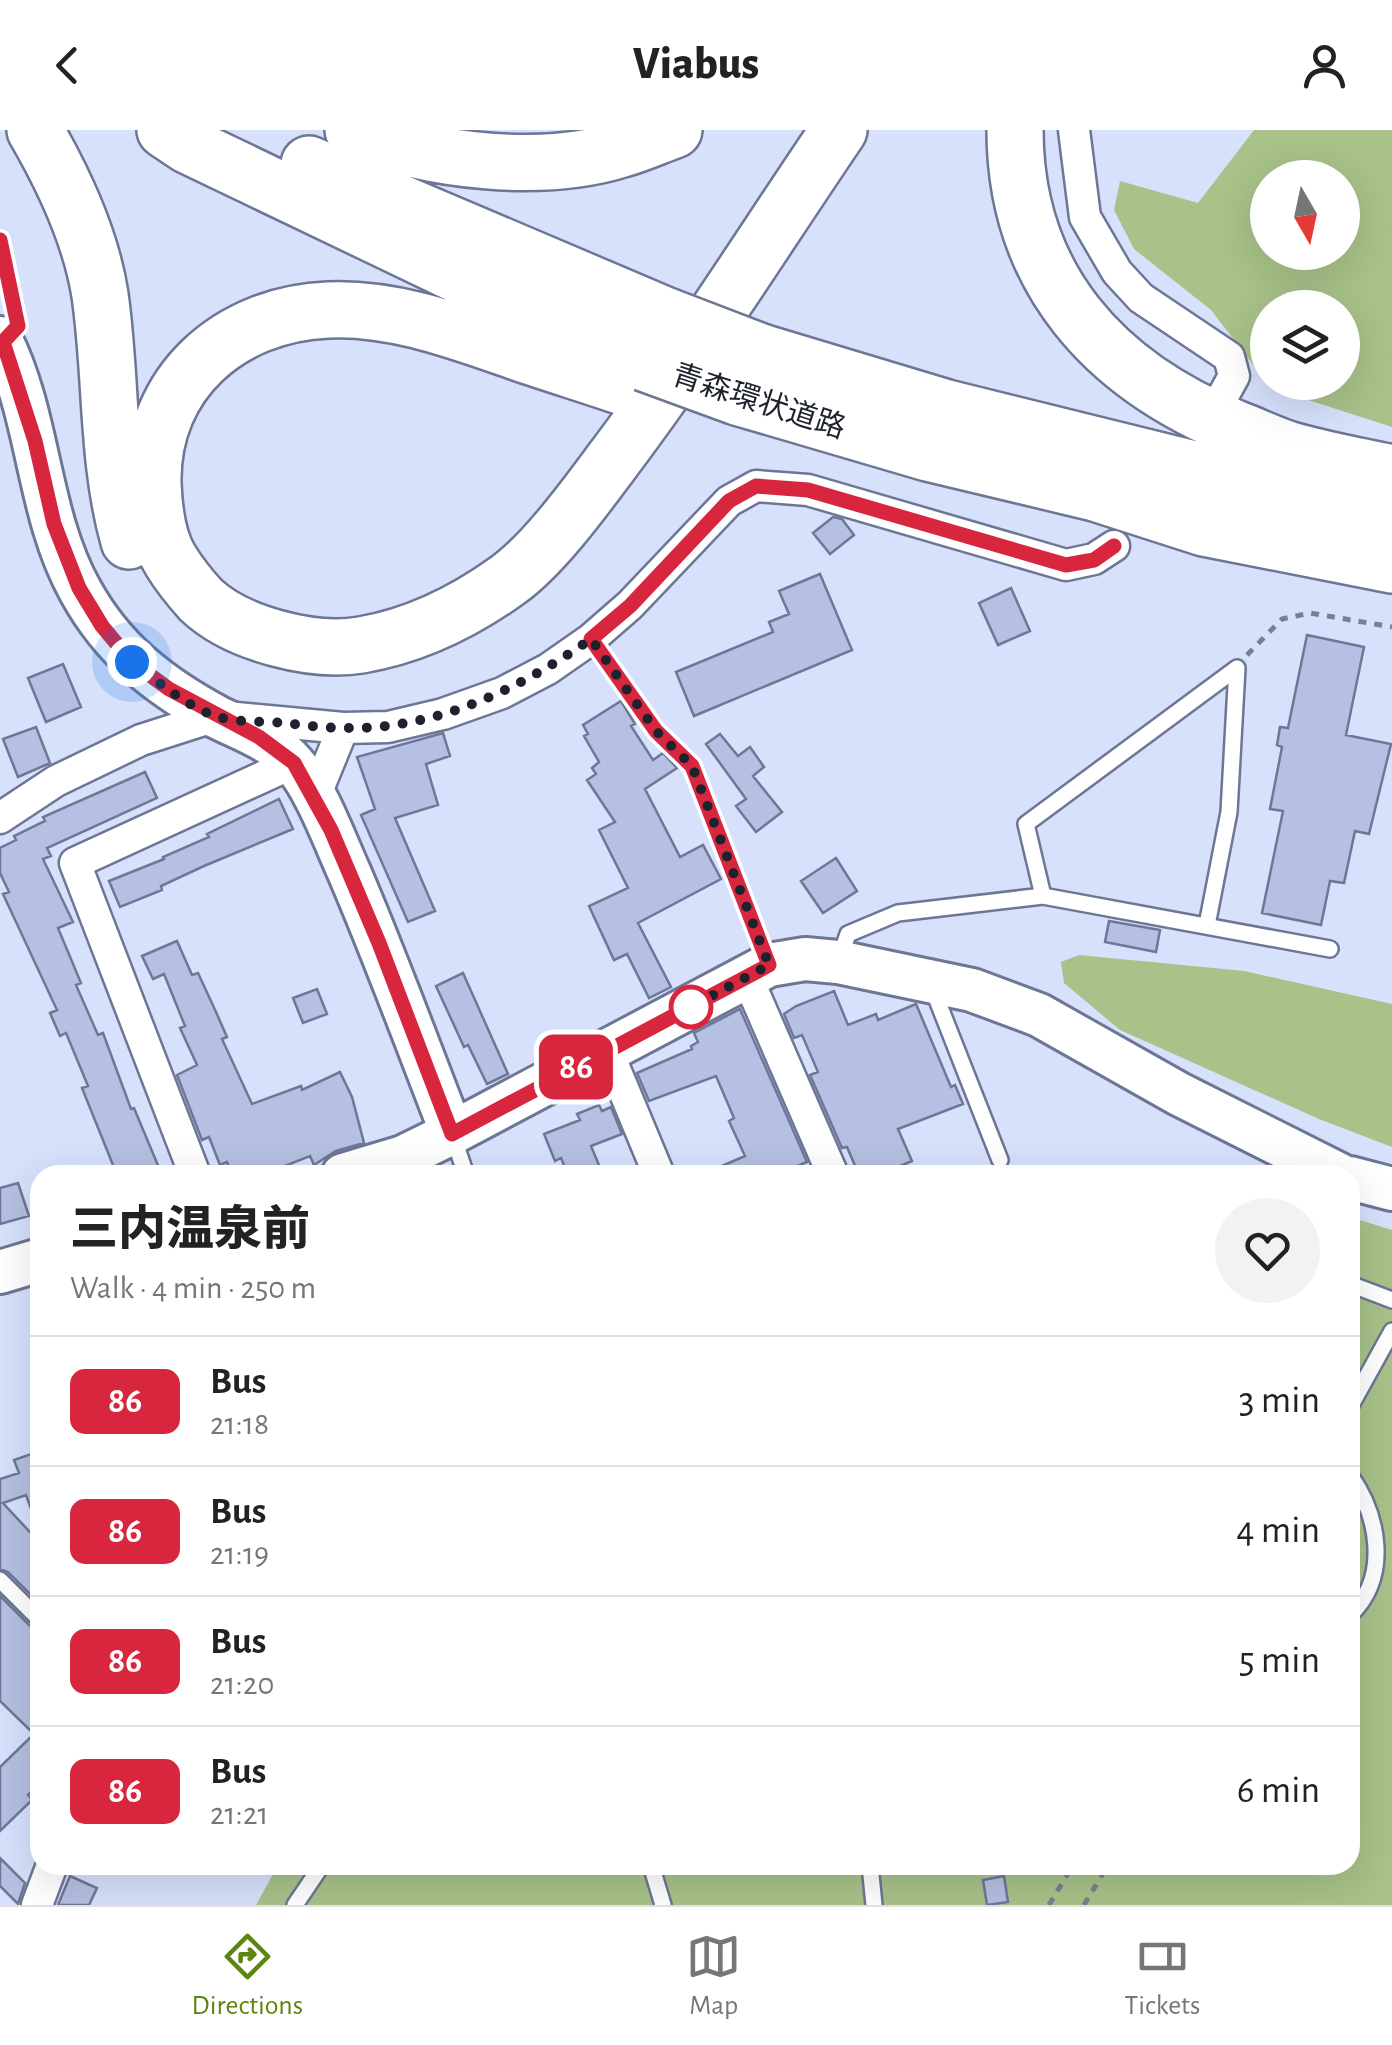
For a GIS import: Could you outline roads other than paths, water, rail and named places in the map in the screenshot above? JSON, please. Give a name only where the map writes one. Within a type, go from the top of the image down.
[{"type":"highway","points":[[35,130],[60,174],[85,238],[99,292],[116,497],[130,544],[152,584],[178,614],[214,640],[260,663],[312,670],[366,668],[414,657],[475,628],[549,575],[600,524],[665,436],[877,130]]},
{"type":"highway","name":"青森環状道路","points":[[164,130],[189,146],[648,356],[741,390],[947,408],[1326,502],[1392,512]]},
{"type":"highway","name":"青森環状道路","points":[[233,130],[438,221],[648,356]]},
{"type":"highway","points":[[353,130],[426,152],[485,160],[550,161],[619,151],[674,130]]},
{"type":"highway","points":[[839,130],[642,421],[574,512],[512,578],[457,612],[418,629],[358,645],[297,644],[248,628],[202,601],[169,558],[154,511],[152,460],[164,412],[180,386],[228,338],[277,317],[328,310],[393,315],[456,331],[648,356],[741,390],[814,442],[928,454],[1095,493],[1204,528],[1392,565]]},
{"type":"highway","points":[[1015,130],[1017,185],[1032,240],[1057,289],[1090,334],[1131,372],[1190,410],[1292,450],[1392,473]]},
{"type":"street","points":[[1074,130],[1086,217],[1117,272],[1140,298],[1228,356],[1234,376],[1223,396]]},
{"type":"street","points":[[1,340],[35,441],[54,524],[79,588],[102,626],[132,662],[169,689],[259,737],[304,781],[331,830],[379,943],[452,1134]]},
{"type":"street","points":[[0,818],[56,781],[141,740],[216,716],[343,728],[388,726],[502,693],[548,669],[591,639],[630,606],[729,501],[756,486],[808,490],[1066,565],[1094,560],[1114,546]]},
{"type":"street","points":[[190,1165],[75,863],[304,781],[343,728]]},
{"type":"street","points":[[376,1165],[452,1134],[758,971],[804,959],[838,962],[972,990],[1038,1015],[1178,1094],[1320,1165]]},
{"type":"street","points":[[758,971],[829,1165]]},
{"type":"street","points":[[607,1050],[655,1165]]},
{"type":"street","points":[[1360,1181],[1392,1189]]},
{"type":"street","points":[[36,1905],[48,1875]]},
{"type":"lane","points":[[0,240],[18,326],[1,340]]},
{"type":"lane","points":[[591,639],[656,731],[692,766],[758,971]]},
{"type":"lane","points":[[1043,896],[1026,824],[1237,668],[1229,812],[1206,925]]},
{"type":"lane","points":[[838,962],[848,934],[898,913],[1043,896],[1330,949]]},
{"type":"lane","points":[[929,981],[1000,1160]]},
{"type":"lane","points":[[452,1134],[463,1165]]},
{"type":"lane","points":[[1360,1288],[1392,1300]]},
{"type":"lane","points":[[1360,1389],[1392,1330]]},
{"type":"lane","points":[[1360,1492],[1385,1542],[1360,1599]]},
{"type":"lane","points":[[0,1580],[30,1610]]},
{"type":"lane","points":[[297,1904],[316,1875]]},
{"type":"lane","points":[[654,1875],[662,1905]]},
{"type":"lane","points":[[871,1875],[874,1905]]}]
